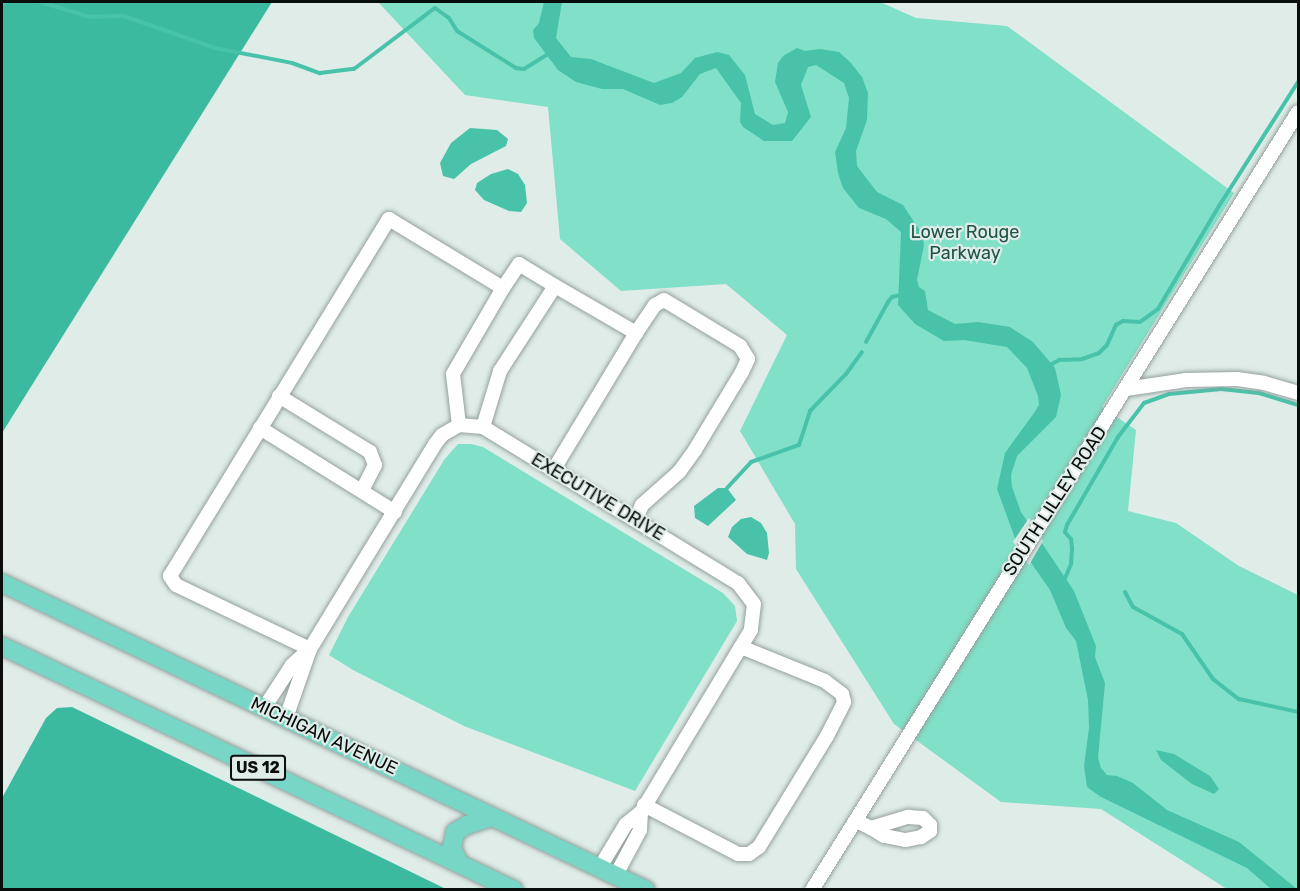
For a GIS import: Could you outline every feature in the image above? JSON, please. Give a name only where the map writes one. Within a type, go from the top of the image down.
[{"type":"main road","name":"MICHIGAN AVENUE","points":[[2,583],[646,890]]},
{"type":"main road","name":"US 12","points":[[2,646],[514,890]]},
{"type":"main road","points":[[460,864],[452,848],[455,832],[492,816]]},
{"type":"street","name":"SOUTH LILLEY ROAD","points":[[812,890],[1299,112]]},
{"type":"street","points":[[310,649],[177,585],[170,576],[389,219],[503,288]]},
{"type":"street","points":[[286,718],[310,649],[435,444],[442,435],[459,425],[453,374],[519,264],[636,333]]},
{"type":"street","points":[[483,427],[500,371],[555,286]]},
{"type":"street","points":[[554,469],[655,305],[664,300],[740,346],[748,360],[695,450],[679,472],[642,505],[636,519]]},
{"type":"street","points":[[1126,389],[1186,380],[1237,379],[1264,382],[1299,393]]},
{"type":"street","points":[[279,396],[370,452],[375,465],[362,491]]},
{"type":"street","name":"EXECUTIVE DRIVE","points":[[459,425],[483,427],[554,469],[745,588],[754,604],[754,620],[741,647],[642,808],[626,824],[608,871]]},
{"type":"street","points":[[260,428],[395,512]]},
{"type":"street","points":[[642,808],[738,854],[749,854],[759,847],[827,736],[844,702],[842,694],[825,681],[741,647]]},
{"type":"street","points":[[264,708],[292,665],[310,649]]},
{"type":"street","points":[[856,820],[871,828]]},
{"type":"green space","name":"Lower Rouge Parkway","points":[[378,2],[880,2],[916,18],[1007,26],[1234,193],[1102,407],[1136,430],[1128,511],[1176,523],[1239,566],[1298,595],[1298,889],[1227,889],[1101,809],[1001,802],[894,724],[796,569],[795,524],[740,431],[787,335],[726,284],[621,291],[560,239],[548,107],[465,95]]},
{"type":"green space","points":[[458,444],[483,447],[723,593],[735,606],[737,621],[635,791],[464,726],[353,670],[329,655],[348,617],[444,460]]},
{"type":"shaded area","points":[[2,2],[272,2],[2,433]]},
{"type":"shaded area","points":[[544,2],[562,2],[556,38],[571,57],[591,59],[654,83],[681,73],[695,58],[717,52],[729,55],[745,75],[755,114],[773,125],[785,123],[788,112],[775,82],[778,63],[783,56],[797,48],[805,51],[820,49],[839,52],[850,62],[862,77],[868,93],[867,120],[856,151],[857,166],[877,192],[903,205],[922,234],[924,245],[917,280],[919,287],[925,291],[928,310],[955,324],[978,322],[1010,327],[1033,342],[1055,368],[1061,395],[1056,417],[1017,456],[1011,475],[1012,487],[1021,512],[1074,591],[1096,646],[1095,657],[1105,683],[1098,758],[1101,768],[1107,775],[1117,776],[1133,783],[1167,810],[1239,842],[1297,889],[1271,889],[1247,868],[1101,797],[1087,787],[1084,766],[1089,728],[1088,700],[1076,641],[1066,628],[1050,590],[1016,541],[997,489],[1005,453],[1039,405],[1038,396],[1027,368],[1007,347],[964,340],[944,341],[915,324],[898,305],[901,232],[886,219],[859,208],[843,188],[838,173],[835,152],[846,128],[849,98],[844,83],[816,65],[808,67],[801,85],[811,117],[792,141],[764,141],[743,127],[740,122],[741,103],[716,68],[700,74],[682,97],[672,103],[660,105],[623,89],[602,89],[576,82],[558,70],[534,38],[533,30],[539,23]]},
{"type":"shaded area","points":[[470,128],[497,130],[508,139],[506,146],[471,164],[454,179],[443,176],[440,163],[451,143]]},
{"type":"shaded area","points":[[508,169],[518,174],[525,185],[527,203],[521,212],[509,211],[484,200],[475,190],[477,183],[491,174]]},
{"type":"shaded area","points":[[718,488],[727,488],[736,500],[708,526],[695,518],[694,506]]},
{"type":"shaded area","points":[[751,517],[761,523],[767,533],[769,553],[767,560],[747,554],[728,537],[732,527],[741,519]]},
{"type":"shaded area","points":[[72,707],[446,889],[2,889],[2,798],[46,718],[57,708]]},
{"type":"shaded area","points":[[1156,750],[1174,754],[1210,776],[1219,789],[1214,794],[1192,784],[1161,760]]},
{"type":"pier","points":[[1029,518],[1043,541],[1029,565],[1013,542]]},
{"type":"waterway","points":[[2,4],[7,2]]},
{"type":"waterway","points":[[40,2],[90,17],[124,16],[215,48],[292,63],[320,73],[354,69],[435,8],[449,18],[457,31],[516,68],[524,69],[550,53]]},
{"type":"waterway","points":[[1046,367],[1059,360],[1082,359],[1099,353],[1107,345],[1116,325],[1123,321],[1140,322],[1158,309],[1219,206],[1298,82]]},
{"type":"waterway","points":[[866,342],[888,302],[892,297],[904,294]]},
{"type":"waterway","points":[[727,488],[751,462],[799,445],[810,411],[846,374],[862,352]]},
{"type":"waterway","points":[[1063,583],[1071,564],[1071,539],[1065,532],[1067,525],[1118,437],[1144,403],[1169,394],[1221,389],[1259,393],[1298,405]]},
{"type":"waterway","points":[[1125,592],[1133,607],[1182,634],[1213,679],[1239,699],[1298,712]]}]
